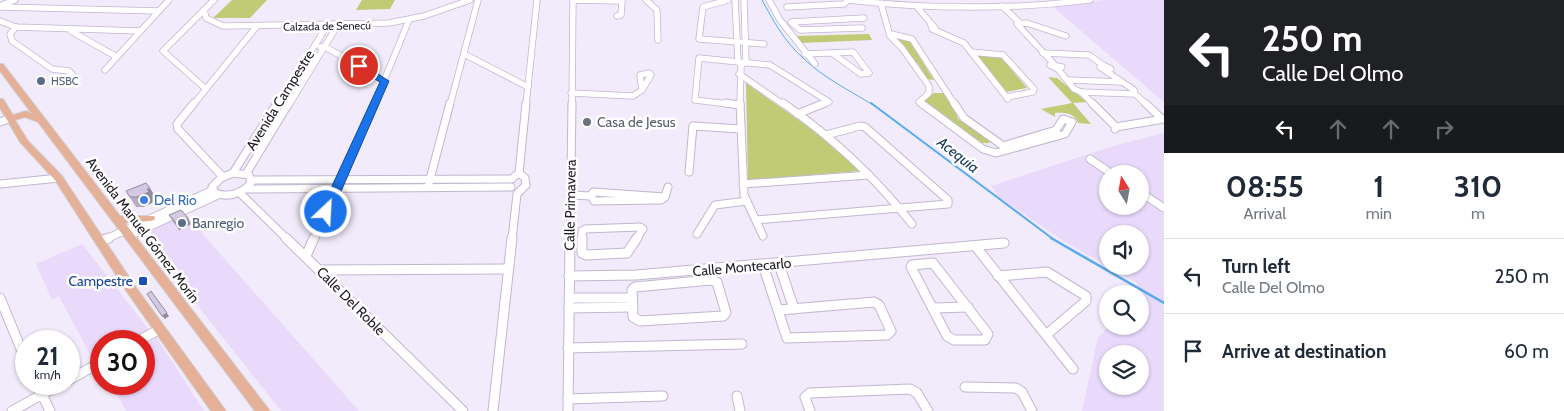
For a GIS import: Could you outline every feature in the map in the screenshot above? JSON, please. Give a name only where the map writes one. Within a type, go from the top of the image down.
[{"type":"main road","name":"Avenida Manuel Gómez Morín","points":[[0,66],[263,411]]},
{"type":"main road","points":[[6,109],[19,109],[29,105]]},
{"type":"main road","points":[[6,109],[30,115],[41,122]]},
{"type":"main road","points":[[6,109],[24,142],[59,178],[100,242],[219,411]]},
{"type":"main road","points":[[115,219],[135,220],[150,218]]},
{"type":"street","points":[[0,7],[15,0]]},
{"type":"street","points":[[206,89],[163,53],[214,0]]},
{"type":"street","name":"Calzada de Senecú","points":[[204,10],[206,18],[218,25],[372,25],[409,20],[470,0]]},
{"type":"street","points":[[427,187],[478,0]]},
{"type":"street","points":[[493,411],[508,269],[513,187],[519,173],[537,0]]},
{"type":"street","points":[[573,0],[621,1],[622,15],[617,16]]},
{"type":"street","name":"Calle Primavera","points":[[568,411],[573,0]]},
{"type":"street","points":[[646,0],[657,10],[656,28],[658,40]]},
{"type":"street","points":[[728,0],[703,8],[699,38],[764,44]]},
{"type":"street","points":[[735,0],[737,42],[742,63]]},
{"type":"street","points":[[744,0],[746,43],[740,74],[743,184],[747,201],[763,236]]},
{"type":"street","points":[[769,0],[784,25],[805,54],[815,64]]},
{"type":"street","points":[[902,0],[907,7]]},
{"type":"street","points":[[961,0],[967,7]]},
{"type":"street","points":[[790,12],[786,5],[844,4],[848,1],[874,2],[918,8],[928,5],[967,7],[1010,6],[1090,0]]},
{"type":"street","points":[[105,70],[168,1]]},
{"type":"street","points":[[881,4],[887,19]]},
{"type":"street","points":[[890,4],[887,19],[890,36],[902,48],[928,86],[929,93],[919,101],[988,152],[996,153],[1006,148],[1056,130],[1063,119],[1072,122],[1065,134],[1006,148],[964,118],[912,38],[891,34]]},
{"type":"street","points":[[1002,6],[1021,21],[1066,36]]},
{"type":"street","points":[[1010,6],[1021,21],[1022,35],[1027,41],[1036,45],[1074,89],[1081,92],[1135,94]]},
{"type":"street","points":[[0,7],[158,11]]},
{"type":"street","points":[[918,8],[932,29],[960,40],[1007,98],[1033,92],[1034,89],[1002,54],[970,52]]},
{"type":"street","points":[[793,24],[791,22],[793,20],[864,18]]},
{"type":"street","points":[[306,256],[342,179],[409,20]]},
{"type":"street","points":[[0,21],[16,26],[70,30],[140,31]]},
{"type":"street","points":[[784,25],[793,24],[800,30],[862,28]]},
{"type":"street","points":[[16,26],[10,34],[12,41],[52,69],[68,71],[72,74]]},
{"type":"street","points":[[222,177],[177,126],[257,26]]},
{"type":"street","name":"Avenida Campestre","points":[[233,173],[327,26]]},
{"type":"street","name":"Avenida Campestre","points":[[246,174],[337,26]]},
{"type":"street","points":[[70,30],[117,57]]},
{"type":"street","points":[[313,46],[325,47],[345,58]]},
{"type":"street","points":[[805,54],[832,53],[855,53],[869,73],[861,74],[832,53]]},
{"type":"street","points":[[1043,53],[1089,55],[1121,82],[1129,86],[1135,94],[1162,118]]},
{"type":"street","points":[[464,54],[528,87]]},
{"type":"street","points":[[307,56],[318,57]]},
{"type":"street","points":[[740,105],[695,100],[698,58],[770,65],[830,102],[797,114]]},
{"type":"street","points":[[359,66],[384,81]]},
{"type":"street","points":[[740,74],[826,135],[869,174],[912,224]]},
{"type":"street","points":[[1068,80],[1121,82]]},
{"type":"street","points":[[928,86],[942,86]]},
{"type":"street","points":[[571,93],[632,96],[642,90]]},
{"type":"street","points":[[1081,92],[1115,128],[1162,118]]},
{"type":"street","points":[[278,103],[290,103]]},
{"type":"street","points":[[0,122],[6,109]]},
{"type":"street","points":[[690,172],[694,126],[741,129]]},
{"type":"street","points":[[756,220],[946,206],[948,200],[941,192],[865,127],[860,126],[826,135]]},
{"type":"street","points":[[1041,135],[1048,139]]},
{"type":"street","points":[[249,148],[261,149]]},
{"type":"street","points":[[1090,159],[1099,165]]},
{"type":"street","points":[[215,192],[214,183],[222,177],[233,173],[246,174],[252,180],[430,179],[513,187]]},
{"type":"street","points":[[126,233],[150,218],[215,192],[337,188],[513,187],[526,185],[525,178],[519,173]]},
{"type":"street","points":[[743,184],[869,174]]},
{"type":"street","points":[[0,184],[59,178]]},
{"type":"street","points":[[242,191],[252,180]]},
{"type":"street","points":[[570,195],[591,196],[594,201],[660,200],[665,197],[668,187]]},
{"type":"street","name":"Calle Del Roble","points":[[242,191],[319,270],[463,411]]},
{"type":"street","points":[[100,242],[126,233],[215,192]]},
{"type":"street","points":[[1149,198],[1164,208]]},
{"type":"street","points":[[697,234],[715,205],[747,201]]},
{"type":"street","points":[[640,227],[643,229],[629,252],[622,255],[584,255],[582,253],[582,242],[582,231],[585,229],[640,227]]},
{"type":"street","points":[[570,242],[582,242]]},
{"type":"street","name":"Calle Montecarlo","points":[[569,276],[636,275],[976,247],[1004,243]]},
{"type":"street","points":[[976,247],[1073,369]]},
{"type":"street","points":[[915,252],[923,264]]},
{"type":"street","points":[[779,264],[794,308]]},
{"type":"street","points":[[923,264],[936,265],[988,334],[985,340],[954,340],[949,338],[911,267],[923,264]]},
{"type":"street","points":[[762,265],[779,310],[785,336],[790,340],[887,335],[891,331],[879,305],[874,302],[779,310]]},
{"type":"street","points":[[319,270],[508,269]]},
{"type":"street","points":[[998,276],[1048,272],[1086,296],[1086,301],[1046,335]]},
{"type":"street","points":[[711,280],[717,282],[726,313],[721,317],[640,321],[633,317],[632,302],[632,290],[637,287],[711,280]]},
{"type":"street","points":[[772,291],[788,290]]},
{"type":"street","points":[[0,298],[15,334]]},
{"type":"street","points":[[569,298],[632,302]]},
{"type":"street","points":[[569,308],[632,302]]},
{"type":"street","points":[[934,308],[968,307]]},
{"type":"street","points":[[155,332],[160,329]]},
{"type":"street","points":[[568,348],[742,344]]},
{"type":"street","points":[[965,387],[1016,388],[1022,392],[1032,411]]},
{"type":"street","points":[[810,411],[805,397],[810,393],[910,389],[917,393],[928,411]]},
{"type":"street","points":[[12,411],[40,395]]},
{"type":"street","points":[[42,395],[50,411]]},
{"type":"street","points":[[568,399],[663,396]]},
{"type":"street","points":[[737,396],[740,411]]},
{"type":"shaded area","points":[[1104,0],[1164,0],[1164,102],[1052,6]]},
{"type":"shaded area","points":[[1164,133],[1164,411],[1082,411],[1098,337],[1100,335],[1149,335],[1149,285],[1137,285],[1123,275],[1149,275],[1149,225],[1099,225],[1099,261],[1062,240],[999,197],[991,186],[1113,146]]},
{"type":"shaded area","points":[[185,214],[359,411],[281,411],[142,235]]},
{"type":"shaded area","points":[[82,244],[149,330],[90,330],[90,354],[80,336],[80,330],[77,330],[59,296],[52,300],[36,264]]},
{"type":"shaded area","points":[[157,338],[204,411],[126,411],[118,395],[155,395],[155,339]]},
{"type":"green space","points":[[232,0],[267,0],[250,18],[213,18]]},
{"type":"green space","points":[[362,0],[395,0],[390,9],[356,10]]},
{"type":"green space","points":[[869,34],[872,40],[801,43],[796,36]]},
{"type":"green space","points":[[892,36],[907,37],[934,80],[927,79],[919,65]]},
{"type":"green space","points":[[977,55],[999,55],[1027,88],[1005,92]]},
{"type":"green space","points":[[1048,77],[1057,78],[1087,102],[1073,103],[1091,124],[1078,123],[1072,115],[1065,113],[1055,113],[1055,117],[1041,109],[1072,103]]},
{"type":"green space","points":[[746,83],[814,131],[860,171],[748,180]]},
{"type":"green space","points":[[934,93],[944,93],[958,112],[957,118],[990,140],[989,143],[981,143],[925,105],[923,101]]},
{"type":"building","points":[[146,183],[150,188],[147,189],[149,192],[137,197],[130,197],[126,191]]},
{"type":"building","points":[[181,210],[188,218],[176,223],[169,215]]},
{"type":"building","points":[[151,291],[167,313],[162,316],[147,294]]},
{"type":"waterway","name":"Acequia","points":[[762,0],[784,37],[802,57],[827,77],[873,105]]},
{"type":"waterway","name":"Acequia","points":[[871,103],[1053,239]]},
{"type":"waterway","name":"Acequia","points":[[1051,238],[1164,303]]},
{"type":"place","name":"HSBC","points":[[41,81]]},
{"type":"place","name":"Casa de Jesus","points":[[587,122]]},
{"type":"place","name":"Del Rio","points":[[144,200]]},
{"type":"place","name":"Banregio","points":[[182,223]]},
{"type":"place","name":"Campestre","points":[[143,281]]},
{"type":"route","points":[[326,212],[384,81],[359,66]]}]
